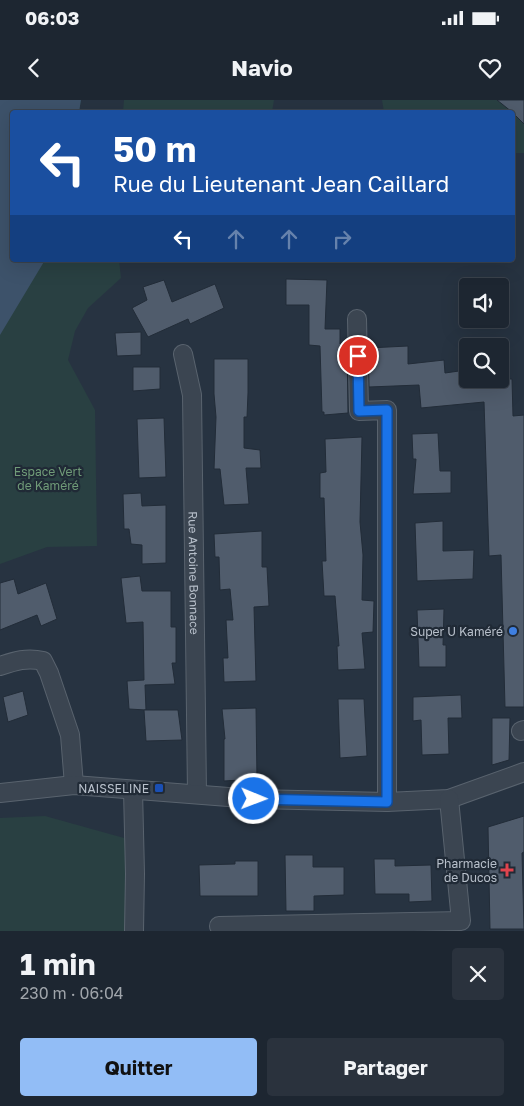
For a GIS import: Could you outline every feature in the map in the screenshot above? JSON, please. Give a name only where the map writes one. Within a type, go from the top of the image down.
[{"type":"street","points":[[357,319],[359,411],[387,410],[387,802]]},
{"type":"street","name":"Rue Antoine Bonnace","points":[[183,354],[192,395],[197,794]]},
{"type":"street","points":[[0,666],[32,658],[43,661],[50,673],[70,735],[74,785]]},
{"type":"street","points":[[0,793],[74,785],[254,799],[387,802],[450,799],[524,772]]},
{"type":"street","points":[[133,790],[134,931]]},
{"type":"street","points":[[219,926],[461,921],[450,799]]},
{"type":"green space","name":"Espace Vert de Kaméré","points":[[0,100],[81,100],[79,110],[10,110],[10,262],[119,262],[121,278],[88,308],[75,331],[68,360],[95,410],[97,546],[47,547],[0,564]]},
{"type":"green space","points":[[124,100],[274,100],[272,110],[123,110]]},
{"type":"green space","points":[[382,100],[524,100],[524,153],[515,153],[515,110],[384,110]]},
{"type":"green space","points":[[45,816],[142,843],[140,931],[0,931],[0,818]]},
{"type":"water","points":[[0,100],[81,100],[79,110],[10,110],[10,262],[44,262],[0,335]]},
{"type":"building","points":[[497,100],[524,100],[524,124],[515,115],[515,110],[510,110]]},
{"type":"building","points":[[286,279],[327,280],[325,329],[340,329],[340,344],[347,344],[348,413],[324,415],[324,412],[322,412],[320,346],[309,345],[309,305],[286,305]]},
{"type":"building","points":[[164,280],[172,302],[215,284],[224,308],[190,324],[188,319],[148,337],[132,308],[147,300],[143,287]]},
{"type":"building","points":[[141,332],[141,355],[117,356],[115,333]]},
{"type":"building","name":"Super U Kaméré","points":[[408,346],[408,364],[444,360],[445,373],[459,371],[459,388],[509,388],[509,379],[512,379],[513,416],[524,415],[524,707],[505,707],[501,555],[489,556],[484,402],[421,408],[419,385],[369,387],[368,348]]},
{"type":"building","points":[[214,359],[248,359],[247,417],[244,417],[244,448],[260,450],[261,468],[246,468],[249,504],[224,505],[220,469],[214,469],[216,417]]},
{"type":"building","points":[[133,367],[160,367],[160,389],[133,391]]},
{"type":"building","points":[[164,418],[166,477],[139,478],[137,419]]},
{"type":"building","points":[[438,433],[440,471],[451,471],[451,493],[413,494],[416,459],[413,459],[412,434]]},
{"type":"building","points":[[362,437],[360,522],[363,555],[362,600],[374,601],[373,632],[362,633],[365,669],[338,670],[337,646],[339,646],[335,596],[324,596],[322,561],[326,561],[324,498],[320,498],[320,473],[326,472],[325,439]]},
{"type":"building","points":[[141,493],[142,506],[166,505],[166,563],[142,564],[142,545],[131,544],[129,529],[124,529],[123,494]]},
{"type":"building","points":[[443,521],[443,551],[474,550],[473,579],[417,581],[415,523]]},
{"type":"building","points":[[262,531],[262,567],[267,567],[269,606],[254,607],[256,681],[224,682],[223,658],[228,658],[226,620],[233,620],[230,589],[220,590],[219,557],[215,557],[214,534]]},
{"type":"building","points":[[140,576],[142,591],[171,591],[171,627],[176,627],[176,663],[172,663],[175,684],[145,685],[146,710],[129,709],[127,681],[144,680],[143,622],[126,623],[121,578]]},
{"type":"building","points":[[14,579],[18,594],[46,583],[57,619],[41,626],[37,615],[0,630],[0,583]]},
{"type":"building","points":[[444,609],[443,645],[446,645],[446,667],[419,667],[417,610]]},
{"type":"building","points":[[23,691],[28,715],[8,722],[3,697]]},
{"type":"building","points":[[461,695],[462,718],[448,718],[449,754],[422,755],[421,720],[413,721],[413,697]]},
{"type":"building","points":[[338,699],[364,699],[367,756],[340,758]]},
{"type":"building","points":[[256,708],[257,779],[224,781],[225,739],[222,709]]},
{"type":"building","points":[[144,710],[178,710],[182,740],[146,741]]},
{"type":"building","points":[[492,718],[510,718],[509,760],[492,765]]},
{"type":"building","points":[[524,816],[524,852],[522,853],[524,929],[490,929],[488,827]]},
{"type":"building","points":[[285,855],[313,855],[313,867],[344,867],[344,895],[314,896],[314,911],[286,911]]},
{"type":"building","points":[[374,859],[395,859],[395,866],[431,865],[432,901],[409,902],[409,894],[375,894]]},
{"type":"building","points":[[235,861],[258,861],[258,896],[200,896],[199,865],[235,864]]},
{"type":"place","name":"Super U Kaméré","points":[[513,631]]},
{"type":"place","name":"NAISSELINE","points":[[159,788]]},
{"type":"place","name":"Pharmacie de Ducos","points":[[507,870]]},
{"type":"route","points":[[254,799],[387,802],[387,410],[359,411],[358,356]]}]
